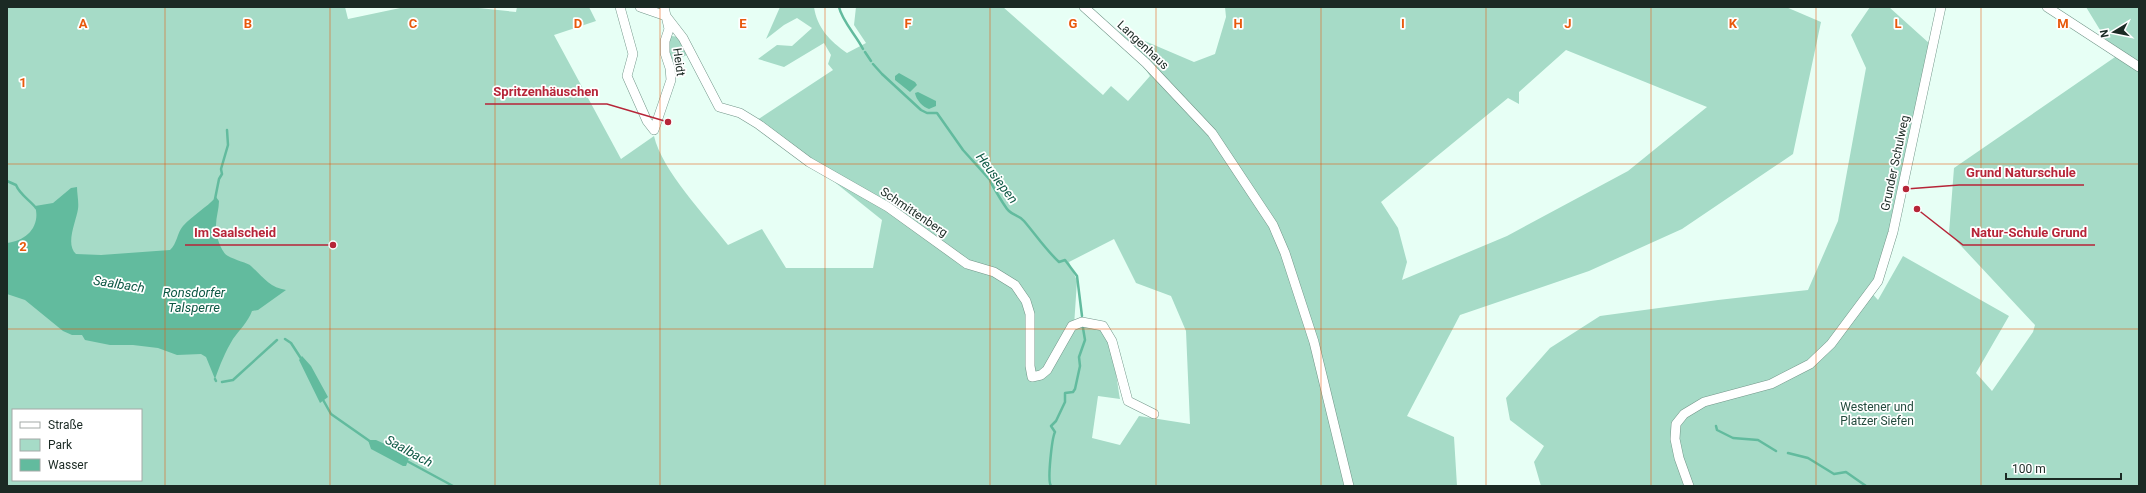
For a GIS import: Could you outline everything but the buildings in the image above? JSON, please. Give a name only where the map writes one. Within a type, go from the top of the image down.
[{"type":"street","name":"Heidt","points":[[620,7],[633,54],[627,76],[648,121],[654,130],[671,80],[670,68],[665,53],[665,41],[669,29],[665,11]]},
{"type":"street","points":[[640,7],[665,11]]},
{"type":"street","name":"Langenhaus","points":[[1084,7],[1169,86],[1212,133],[1273,225],[1285,253],[1302,303],[1336,434],[1345,462],[1349,486]]},
{"type":"street","name":"Grunder Schulweg","points":[[1689,486],[1679,458],[1675,439],[1676,424],[1684,414],[1704,402],[1771,384],[1810,364],[1831,344],[1873,289],[1884,266],[1941,7]]},
{"type":"street","points":[[2047,7],[2139,67]]},
{"type":"street","name":"Heidt","points":[[665,11],[682,38],[719,107]]},
{"type":"street","name":"Schmittenberg","points":[[719,107],[740,112],[809,162],[888,207],[967,264],[994,272],[1015,285],[1026,301],[1030,314],[1030,366],[1032,377],[1041,375],[1047,370],[1072,326],[1082,322],[1092,323],[1106,329],[1112,341],[1128,402],[1154,414]]},
{"type":"green space","points":[[7,7],[345,7],[348,19],[405,7],[469,7],[516,12],[517,7],[589,7],[596,21],[554,35],[621,159],[654,136],[666,164],[675,178],[728,245],[762,229],[786,268],[873,268],[882,220],[757,120],[833,70],[828,64],[831,55],[824,43],[784,67],[758,59],[777,45],[792,46],[812,28],[797,18],[784,25],[766,39],[780,7],[814,7],[821,28],[835,44],[847,53],[866,43],[854,25],[856,7],[1003,7],[1103,95],[1111,86],[1128,101],[1150,76],[1119,30],[1194,62],[1215,54],[1226,17],[1225,7],[1786,7],[1821,22],[1793,154],[1682,229],[1589,271],[1460,315],[1407,416],[1454,437],[1457,486],[7,486]],"holes":[[[1566,50],[1707,107],[1628,171],[1507,236],[1402,280],[1407,262],[1398,228],[1381,202],[1508,98],[1519,104],[1519,92]],[[1114,239],[1136,283],[1171,296],[1186,331],[1190,424],[1139,416],[1120,445],[1092,438],[1098,396],[1120,399],[1114,362],[1109,343],[1105,335],[1101,330],[1095,327],[1084,325],[1074,326],[1077,281],[1069,262]]]},
{"type":"green space","name":"Westener und Platzer Siefen","points":[[1870,7],[1889,7],[1930,44],[1886,247],[1878,274],[1868,289],[1878,300],[1903,256],[2009,316],[1976,373],[1992,391],[2033,332],[2035,325],[1949,233],[1954,168],[2118,55],[2108,43],[2086,7],[2139,7],[2139,486],[1541,486],[1534,462],[1544,446],[1510,420],[1506,398],[1550,348],[1600,316],[1718,300],[1808,290],[1838,221],[1866,68],[1851,35]]},
{"type":"green space","points":[[672,36],[678,37],[689,54],[671,62],[668,51],[669,38]]},
{"type":"water","points":[[899,73],[915,82],[917,85],[910,92],[895,80],[895,76]]},
{"type":"water","points":[[918,92],[936,101],[936,106],[929,109],[924,107],[918,101],[916,96],[915,93]]},
{"type":"water","name":"Ronsdorfer Talsperre","points":[[77,187],[78,209],[71,239],[71,245],[76,254],[101,255],[170,250],[183,226],[216,197],[219,201],[219,207],[216,222],[216,233],[225,254],[249,265],[275,287],[286,290],[258,310],[252,311],[230,344],[215,379],[206,357],[201,354],[177,355],[158,348],[133,345],[110,345],[85,340],[82,335],[72,335],[63,331],[25,300],[7,294],[7,243],[21,239],[31,231],[36,220],[35,206],[53,203],[71,188]]},
{"type":"water","points":[[302,356],[311,366],[328,397],[320,403],[299,360]]},
{"type":"water","points":[[368,440],[376,440],[407,454],[409,458],[406,466],[403,466],[371,449]]},
{"type":"waterway","name":"Heusiepen","points":[[839,7],[843,18],[863,49]]},
{"type":"waterway","name":"Heusiepen","points":[[865,52],[871,61]]},
{"type":"waterway","name":"Heusiepen","points":[[873,64],[921,110],[927,113],[937,113],[963,150],[990,180],[1007,209],[1022,219],[1059,262],[1065,260],[1077,276],[1082,316]]},
{"type":"waterway","points":[[215,199],[228,145],[227,130]]},
{"type":"waterway","points":[[7,181],[16,185],[20,192],[36,208]]},
{"type":"waterway","name":"Heusiepen","points":[[1051,486],[1050,459],[1055,432],[1051,426],[1056,421],[1065,402],[1065,393],[1073,392],[1075,389],[1080,366],[1079,357],[1085,340],[1083,328]]},
{"type":"waterway","name":"Saalbach","points":[[285,339],[291,343],[302,360]]},
{"type":"waterway","points":[[222,382],[233,380],[277,340]]},
{"type":"waterway","name":"Saalbach","points":[[322,398],[331,414],[371,442]]},
{"type":"waterway","points":[[1716,426],[1717,430],[1733,438],[1758,440],[1776,451]]},
{"type":"waterway","points":[[1788,453],[1808,458],[1834,474],[1846,472],[1866,486]]},
{"type":"waterway","name":"Saalbach","points":[[405,460],[453,486]]},
{"type":"place","name":"Spritzenhäuschen","points":[[668,122]]},
{"type":"place","name":"Grund Naturschule","points":[[1906,189]]},
{"type":"place","name":"Natur-Schule Grund","points":[[1917,209]]},
{"type":"place","name":"Im Saalscheid","points":[[333,245]]}]
